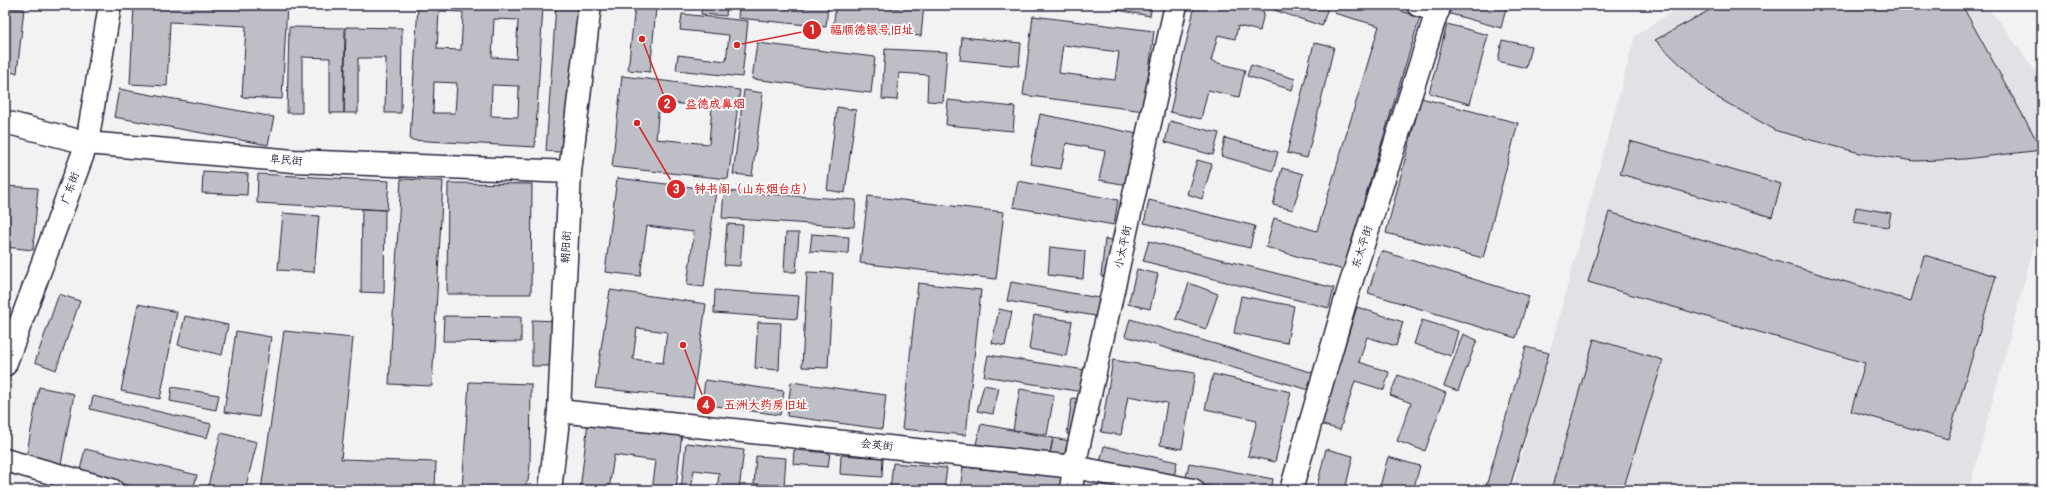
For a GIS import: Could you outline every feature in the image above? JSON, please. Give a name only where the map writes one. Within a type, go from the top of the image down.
[{"type":"street","name":"广东街","points":[[5,365],[87,143],[110,5]]},
{"type":"street","name":"朝阳街","points":[[550,490],[559,412],[570,172],[590,5]]},
{"type":"street","name":"小太平街","points":[[1071,490],[1074,467],[1176,5]]},
{"type":"street","name":"东太平街","points":[[1291,490],[1432,7]]},
{"type":"street","name":"阜民街","points":[[5,122],[87,143],[294,161],[570,172]]},
{"type":"street","name":"会英街","points":[[559,412],[1074,467],[1193,490]]},
{"type":"street","points":[[5,460],[112,490]]},
{"type":"shaded area","points":[[1682,5],[1985,5],[2002,25],[2042,81],[2042,215],[1969,490],[1512,490],[1635,36]]},
{"type":"building","points":[[134,5],[287,5],[282,99],[242,97],[246,26],[170,22],[167,86],[130,84]]},
{"type":"building","points":[[418,5],[543,5],[535,147],[410,140]],"holes":[[[439,11],[463,12],[461,50],[437,49]],[[494,19],[518,20],[516,59],[492,57]],[[434,82],[457,83],[455,113],[433,113]],[[492,85],[519,86],[518,117],[491,116]]]},
{"type":"building","points":[[556,5],[582,7],[571,153],[546,151]]},
{"type":"building","points":[[702,5],[727,5],[726,16],[701,14]]},
{"type":"building","points":[[739,5],[828,5],[826,27],[738,18]]},
{"type":"building","points":[[836,5],[869,5],[898,8],[898,5],[924,5],[921,36],[833,28]]},
{"type":"building","points":[[1118,5],[1152,5],[1150,16],[1117,10]]},
{"type":"building","points":[[1195,5],[1233,5],[1264,12],[1260,31],[1238,26],[1235,39],[1218,35],[1211,61],[1245,70],[1239,97],[1208,90],[1201,119],[1170,112]]},
{"type":"building","points":[[1269,5],[1321,5],[1328,7],[1322,26],[1268,8]]},
{"type":"building","points":[[1336,5],[1382,5],[1420,17],[1343,270],[1266,247],[1274,218],[1317,231],[1379,26],[1334,13]]},
{"type":"building","points":[[1450,5],[1507,5],[1501,28],[1447,13]]},
{"type":"building","points":[[1719,5],[1957,5],[1964,9],[2042,150],[1965,159],[1915,161],[1860,153],[1777,131],[1711,94],[1655,40]]},
{"type":"building","points":[[635,6],[656,8],[650,72],[628,70]]},
{"type":"building","points":[[5,8],[24,9],[17,73],[5,72]]},
{"type":"building","points":[[682,14],[748,21],[742,77],[676,70],[678,55],[726,61],[729,35],[680,30]]},
{"type":"building","points":[[1033,16],[1154,31],[1144,111],[1023,95]],"holes":[[[1063,45],[1119,52],[1115,80],[1059,73]]]},
{"type":"building","points":[[1447,24],[1488,35],[1470,104],[1429,93]]},
{"type":"building","points":[[289,27],[345,28],[344,113],[330,113],[330,58],[302,57],[302,113],[287,113]]},
{"type":"building","points":[[346,27],[402,28],[401,113],[385,113],[386,58],[358,58],[358,113],[344,113]]},
{"type":"building","points":[[962,37],[1021,43],[1019,66],[960,60]]},
{"type":"building","points":[[1502,40],[1531,46],[1526,68],[1498,61]]},
{"type":"building","points":[[757,43],[875,57],[871,93],[752,79]]},
{"type":"building","points":[[1314,43],[1334,47],[1307,158],[1287,153]]},
{"type":"building","points":[[885,49],[947,52],[943,102],[927,101],[928,75],[899,73],[897,100],[882,99]]},
{"type":"building","points":[[1251,65],[1295,79],[1292,90],[1247,76]]},
{"type":"building","points":[[622,76],[740,90],[728,179],[612,167]],"holes":[[[659,102],[712,107],[709,144],[656,139]]]},
{"type":"building","points":[[119,89],[274,117],[268,145],[114,117]]},
{"type":"building","points":[[744,90],[763,93],[752,176],[733,174]]},
{"type":"building","points":[[1421,98],[1518,123],[1483,258],[1386,233]]},
{"type":"building","points":[[948,100],[1015,107],[1013,131],[946,125]]},
{"type":"building","points":[[837,107],[856,110],[845,193],[827,190]]},
{"type":"building","points":[[1040,114],[1138,134],[1128,185],[1099,180],[1105,151],[1066,143],[1061,169],[1030,164]]},
{"type":"building","points":[[1170,121],[1219,133],[1213,155],[1165,142]]},
{"type":"building","points":[[1225,138],[1278,152],[1273,171],[1221,156]]},
{"type":"building","points":[[1630,141],[1781,184],[1772,217],[1620,174]]},
{"type":"building","points":[[1197,160],[1212,164],[1202,199],[1187,194]]},
{"type":"building","points":[[1282,168],[1303,174],[1293,210],[1273,205]]},
{"type":"building","points":[[203,171],[248,174],[247,195],[202,193]]},
{"type":"building","points":[[258,174],[389,181],[387,210],[257,203]]},
{"type":"building","points":[[617,178],[716,190],[704,287],[687,285],[694,232],[647,226],[640,276],[605,272]]},
{"type":"building","points":[[401,179],[443,181],[432,386],[389,384]]},
{"type":"building","points":[[1018,181],[1118,200],[1114,225],[1013,207]]},
{"type":"building","points":[[448,183],[532,184],[531,294],[447,294]]},
{"type":"building","points":[[5,186],[38,188],[33,250],[5,247]]},
{"type":"building","points":[[724,191],[856,200],[854,227],[722,218]]},
{"type":"building","points":[[868,196],[1004,212],[996,279],[860,263]]},
{"type":"building","points":[[1149,200],[1255,226],[1250,248],[1144,223]]},
{"type":"building","points":[[1856,207],[1891,213],[1888,227],[1853,222]]},
{"type":"building","points":[[362,209],[385,210],[384,293],[361,292]]},
{"type":"building","points":[[1609,212],[1911,301],[1924,255],[1996,276],[1948,439],[1851,411],[1865,363],[1588,282]]},
{"type":"building","points":[[283,213],[319,216],[314,272],[278,270]]},
{"type":"building","points":[[727,224],[743,225],[740,266],[724,265]]},
{"type":"building","points":[[786,233],[799,233],[796,272],[784,272]]},
{"type":"building","points":[[812,234],[849,237],[848,254],[810,251]]},
{"type":"building","points":[[1105,239],[1124,242],[1119,279],[1101,276]]},
{"type":"building","points":[[1149,241],[1334,288],[1329,308],[1143,261]]},
{"type":"building","points":[[1050,247],[1085,251],[1083,279],[1048,275]]},
{"type":"building","points":[[1381,251],[1529,296],[1516,338],[1368,293]]},
{"type":"building","points":[[1137,269],[1158,274],[1150,309],[1128,304]]},
{"type":"building","points":[[807,272],[833,273],[828,368],[802,367]]},
{"type":"building","points":[[1011,282],[1104,299],[1101,317],[1007,301]]},
{"type":"building","points":[[918,283],[981,290],[966,435],[902,429]]},
{"type":"building","points":[[1189,283],[1218,294],[1206,329],[1176,319]]},
{"type":"building","points":[[610,290],[706,304],[693,398],[595,388]],"holes":[[[637,328],[667,332],[663,363],[633,359]]]},
{"type":"building","points":[[715,290],[799,296],[797,319],[714,313]]},
{"type":"building","points":[[59,294],[80,301],[56,370],[35,362]]},
{"type":"building","points":[[1241,296],[1294,306],[1287,343],[1234,333]]},
{"type":"building","points":[[138,304],[177,312],[160,399],[121,391]]},
{"type":"building","points":[[1357,307],[1403,322],[1396,346],[1367,337],[1359,362],[1389,372],[1384,390],[1355,381],[1340,430],[1320,424]]},
{"type":"building","points":[[999,309],[1012,312],[1005,346],[992,343]]},
{"type":"building","points":[[1034,315],[1072,321],[1066,356],[1029,349]]},
{"type":"building","points":[[185,316],[228,325],[222,355],[178,345]]},
{"type":"building","points":[[444,316],[521,317],[521,342],[443,341]]},
{"type":"building","points":[[1130,319],[1314,373],[1309,390],[1125,336]]},
{"type":"building","points":[[532,320],[558,321],[557,366],[532,366]]},
{"type":"building","points":[[1422,320],[1458,331],[1451,356],[1414,344]]},
{"type":"building","points":[[758,322],[781,323],[779,370],[755,368]]},
{"type":"building","points":[[236,331],[271,337],[259,417],[224,412]]},
{"type":"building","points":[[284,331],[353,338],[341,459],[436,462],[435,490],[261,490]]},
{"type":"building","points":[[1463,334],[1477,340],[1458,391],[1444,386]]},
{"type":"building","points":[[1594,339],[1663,360],[1623,490],[1551,490]]},
{"type":"building","points":[[1526,347],[1549,353],[1509,490],[1485,490]]},
{"type":"building","points":[[988,355],[1098,372],[1095,394],[984,376]]},
{"type":"building","points":[[1113,360],[1195,373],[1182,449],[1160,445],[1167,403],[1128,396],[1121,435],[1101,432]]},
{"type":"building","points":[[1213,374],[1291,392],[1275,462],[1248,456],[1257,420],[1205,409]]},
{"type":"building","points":[[1398,375],[1446,393],[1425,451],[1397,441],[1411,403],[1390,395]]},
{"type":"building","points":[[705,380],[784,391],[780,415],[702,404]]},
{"type":"building","points":[[469,382],[531,384],[530,465],[528,481],[521,490],[462,490]]},
{"type":"building","points":[[791,382],[886,395],[882,429],[787,416]]},
{"type":"building","points":[[984,385],[999,388],[993,414],[977,411]]},
{"type":"building","points":[[39,387],[74,394],[60,470],[25,463]]},
{"type":"building","points":[[172,387],[219,395],[216,410],[170,401]]},
{"type":"building","points":[[1020,389],[1054,395],[1047,435],[1013,430]]},
{"type":"building","points":[[93,396],[211,424],[207,438],[90,409]]},
{"type":"building","points":[[1072,398],[1093,401],[1088,438],[1067,434]]},
{"type":"building","points":[[588,422],[682,432],[676,490],[652,490],[656,461],[614,455],[609,490],[580,490]]},
{"type":"building","points":[[981,424],[1053,438],[1049,459],[976,444]]},
{"type":"building","points":[[221,433],[257,442],[245,490],[207,490]]},
{"type":"building","points":[[1053,438],[1087,444],[1083,465],[1049,458]]},
{"type":"building","points":[[686,443],[744,450],[739,490],[717,490],[719,473],[694,470],[691,490],[681,490]]},
{"type":"building","points":[[1104,446],[1177,462],[1173,482],[1099,466]]},
{"type":"building","points":[[85,449],[197,475],[193,490],[149,490],[79,474]]},
{"type":"building","points":[[1326,449],[1353,456],[1345,490],[1316,490]]},
{"type":"building","points":[[794,450],[830,453],[828,467],[793,464]]},
{"type":"building","points":[[841,455],[883,458],[882,477],[840,474]]},
{"type":"building","points":[[756,456],[786,458],[784,486],[754,484]]},
{"type":"building","points":[[1388,457],[1420,466],[1413,490],[1379,490]]},
{"type":"building","points":[[893,463],[947,468],[944,490],[890,490]]},
{"type":"building","points":[[1189,463],[1273,479],[1271,490],[1229,490],[1185,482]]},
{"type":"building","points":[[963,467],[1063,477],[1062,490],[960,490]]},
{"type":"building","points":[[5,486],[18,490],[5,490]]},
{"type":"place","name":"益德成鼻烟","points":[[642,39]]},
{"type":"place","name":"福顺德银号旧址","points":[[737,45]]},
{"type":"place","name":"钟书阁（山东烟台店）","points":[[637,123]]},
{"type":"place","name":"五洲大药房旧址","points":[[683,345]]}]
